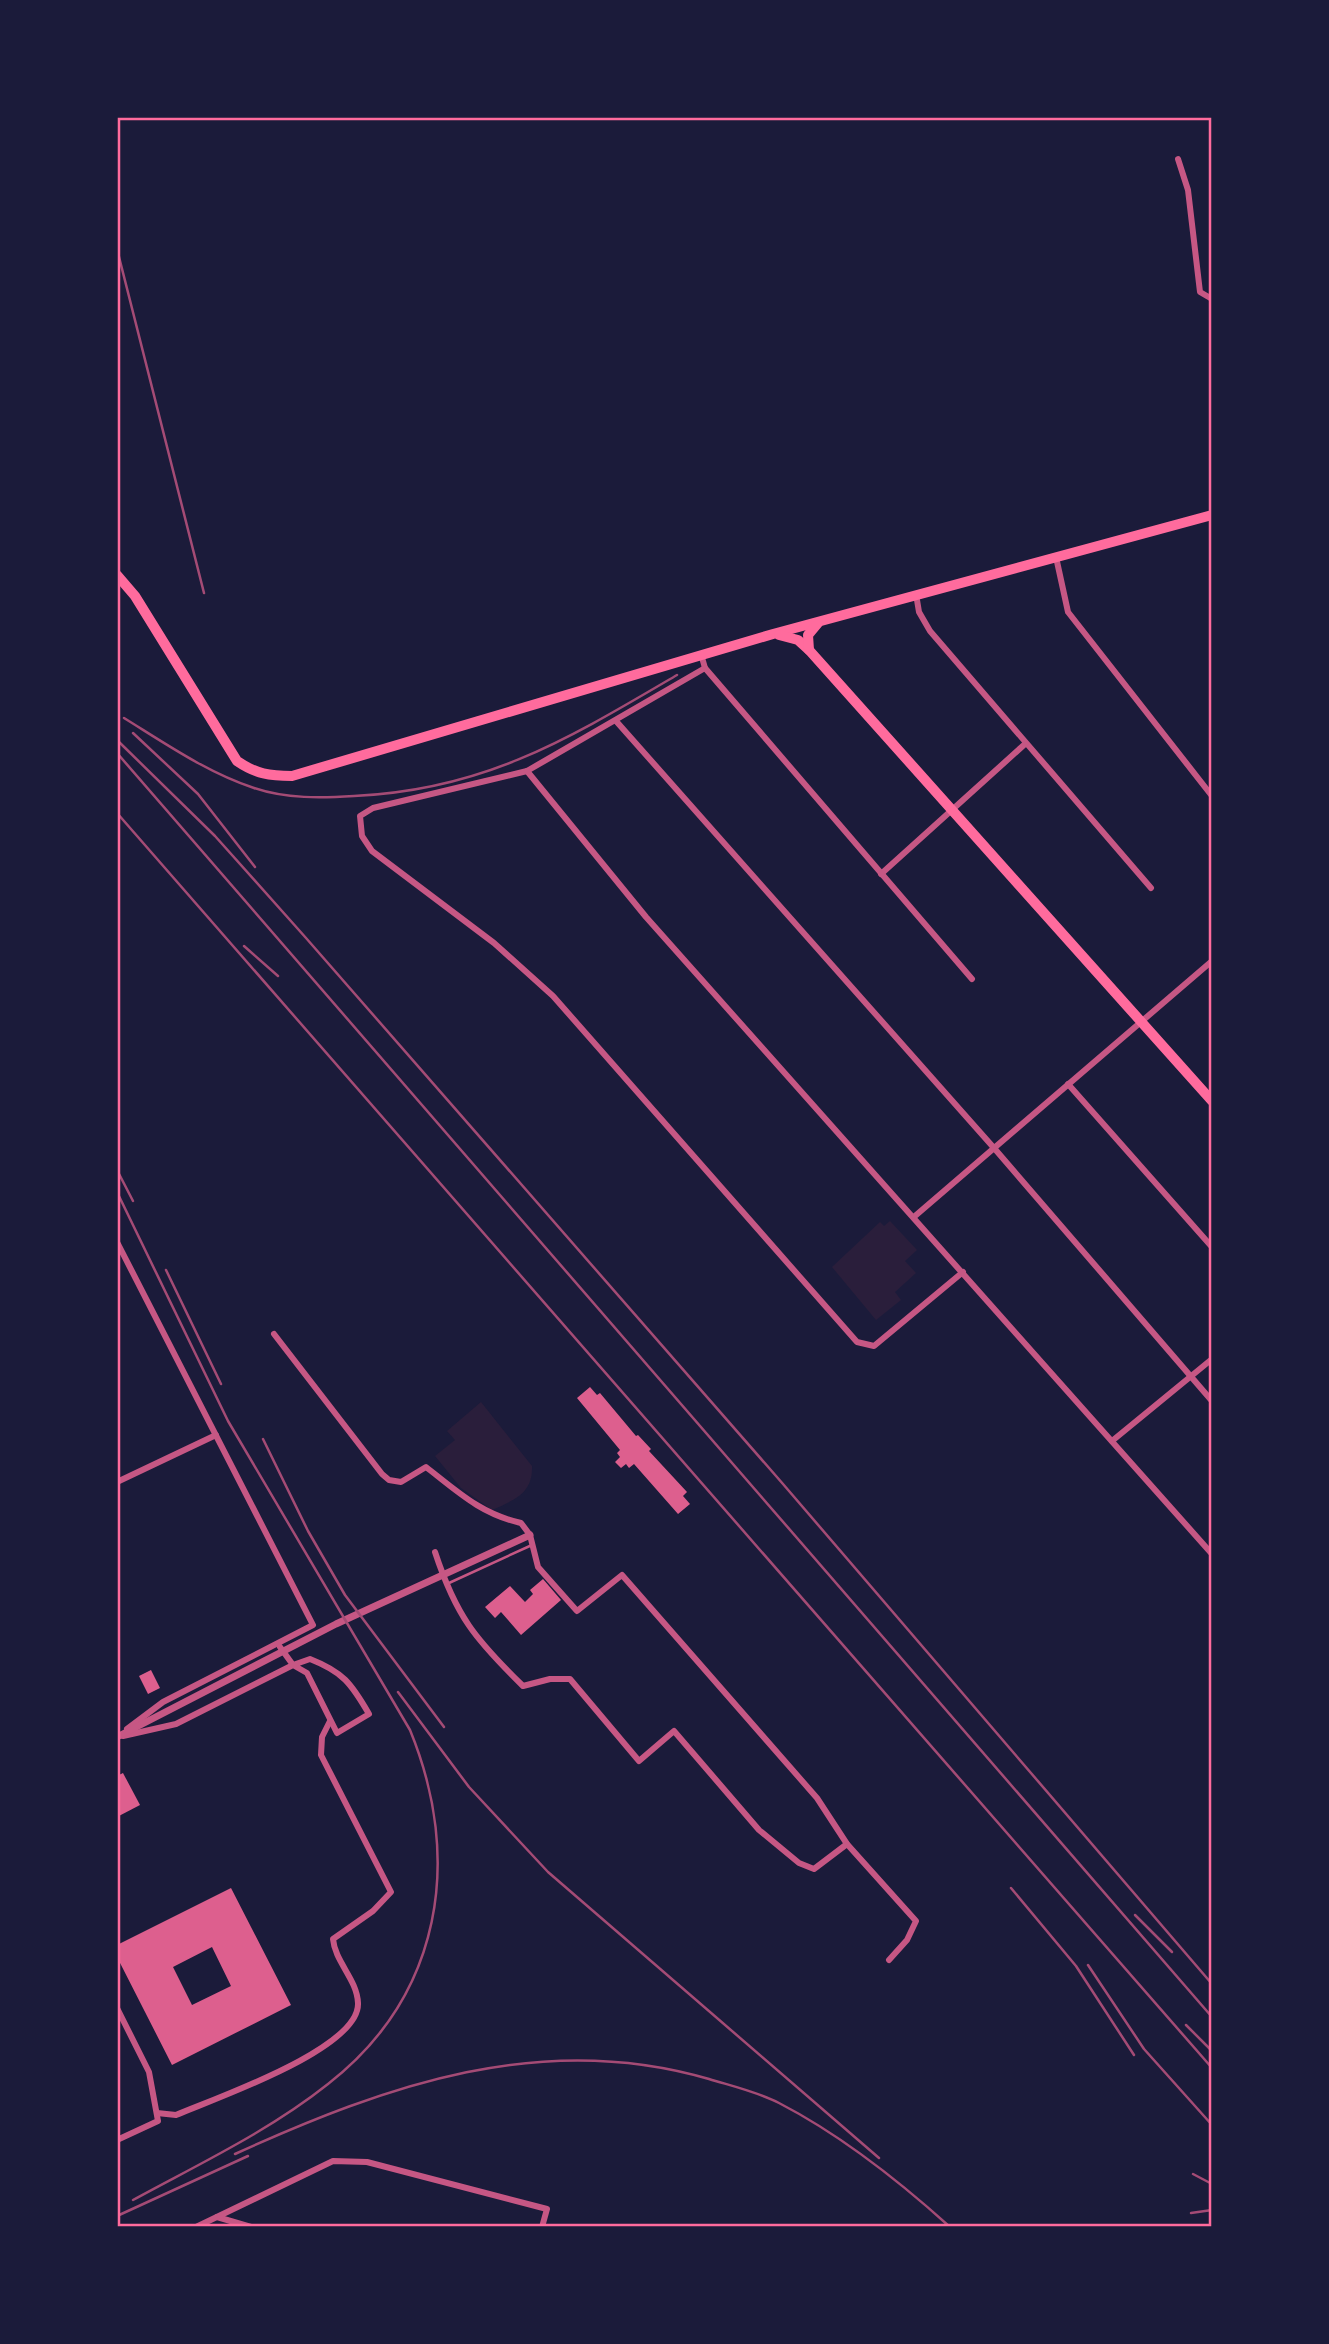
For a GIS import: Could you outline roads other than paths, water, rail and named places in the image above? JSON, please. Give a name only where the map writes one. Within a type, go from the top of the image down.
[{"type":"main road","points":[[117,575],[135,596],[237,761],[251,771],[266,776],[292,776],[701,654],[1212,515]]},
{"type":"main road","points":[[810,650],[808,635],[822,620]]},
{"type":"main road","points":[[773,634],[788,636],[810,650],[1212,1101]]},
{"type":"street","points":[[1178,159],[1188,191],[1200,292],[1212,299]]},
{"type":"street","points":[[1056,557],[1068,612],[1212,796]]},
{"type":"street","points":[[916,594],[919,611],[930,631],[1151,888]]},
{"type":"street","points":[[701,654],[705,668],[972,979]]},
{"type":"street","points":[[705,668],[527,771],[373,808],[360,816],[362,836],[379,857],[494,943],[553,996],[856,1342],[873,1346],[963,1272]]},
{"type":"street","points":[[616,721],[994,1148],[1212,1401]]},
{"type":"street","points":[[881,874],[1025,744]]},
{"type":"street","points":[[527,771],[646,917],[915,1216],[1212,1554]]},
{"type":"street","points":[[915,1216],[1212,961]]},
{"type":"street","points":[[1068,1084],[1212,1247]]},
{"type":"street","points":[[117,1242],[313,1625],[163,1702],[117,1737]]},
{"type":"street","points":[[274,1334],[389,1480],[401,1482],[426,1468],[485,1512],[502,1520],[521,1523],[530,1535],[538,1567],[577,1611],[622,1575],[817,1798],[847,1844],[916,1921],[907,1940],[889,1960]]},
{"type":"street","points":[[1112,1441],[1212,1359]]},
{"type":"street","points":[[117,1482],[216,1435]]},
{"type":"street","points":[[117,1737],[336,1624],[530,1535]]},
{"type":"street","points":[[435,1552],[446,1584],[476,1639],[523,1685],[550,1679],[570,1679],[639,1760],[674,1731],[759,1830],[799,1863],[814,1870],[847,1844]]},
{"type":"street","points":[[117,1737],[176,1724],[293,1665],[310,1659],[338,1670],[355,1689],[369,1714],[337,1732],[307,1673],[293,1665],[277,1643]]},
{"type":"street","points":[[158,2113],[176,2115],[316,2055],[349,2024],[358,2008],[355,1989],[332,1939],[373,1911],[391,1892],[321,1755],[322,1737],[330,1721]]},
{"type":"street","points":[[117,2008],[149,2072],[158,2113],[158,2121],[117,2140]]},
{"type":"street","points":[[196,2227],[332,2161],[367,2162],[547,2209],[542,2227]]},
{"type":"street","points":[[217,2217],[251,2227]]},
{"type":"lane","points":[[446,1584],[532,1545]]},
{"type":"railway","points":[[117,249],[204,593]]},
{"type":"railway","points":[[124,718],[204,766],[254,788],[291,796],[354,796],[401,792],[444,784],[485,772],[561,740],[677,675]]},
{"type":"railway","points":[[133,733],[198,794],[255,867]]},
{"type":"railway","points":[[117,740],[215,836],[306,938],[783,1484],[1212,1984]]},
{"type":"railway","points":[[117,753],[1212,2017]]},
{"type":"railway","points":[[117,813],[1212,2068]]},
{"type":"railway","points":[[244,946],[278,976]]},
{"type":"railway","points":[[117,1170],[133,1201]]},
{"type":"railway","points":[[117,1192],[228,1421],[410,1730],[426,1779],[436,1827],[437,1875],[432,1922],[418,1967],[396,2009],[366,2049],[328,2084],[282,2117],[133,2200]]},
{"type":"railway","points":[[166,1270],[221,1384]]},
{"type":"railway","points":[[263,1439],[308,1531],[345,1595],[444,1727]]},
{"type":"railway","points":[[398,1692],[469,1787],[548,1872],[879,2158]]},
{"type":"railway","points":[[1011,1888],[1076,1966],[1134,2055]]},
{"type":"railway","points":[[1135,1915],[1172,1952]]},
{"type":"railway","points":[[1088,1965],[1144,2049],[1212,2125]]},
{"type":"railway","points":[[1186,2025],[1211,2050]]},
{"type":"railway","points":[[235,2154],[350,2106],[466,2072],[526,2063],[586,2060],[647,2065],[709,2079],[754,2092],[779,2103],[825,2129],[868,2159],[950,2227]]},
{"type":"railway","points":[[117,2216],[248,2156]]},
{"type":"railway","points":[[1193,2174],[1212,2184]]},
{"type":"railway","points":[[1191,2213],[1212,2210]]}]
